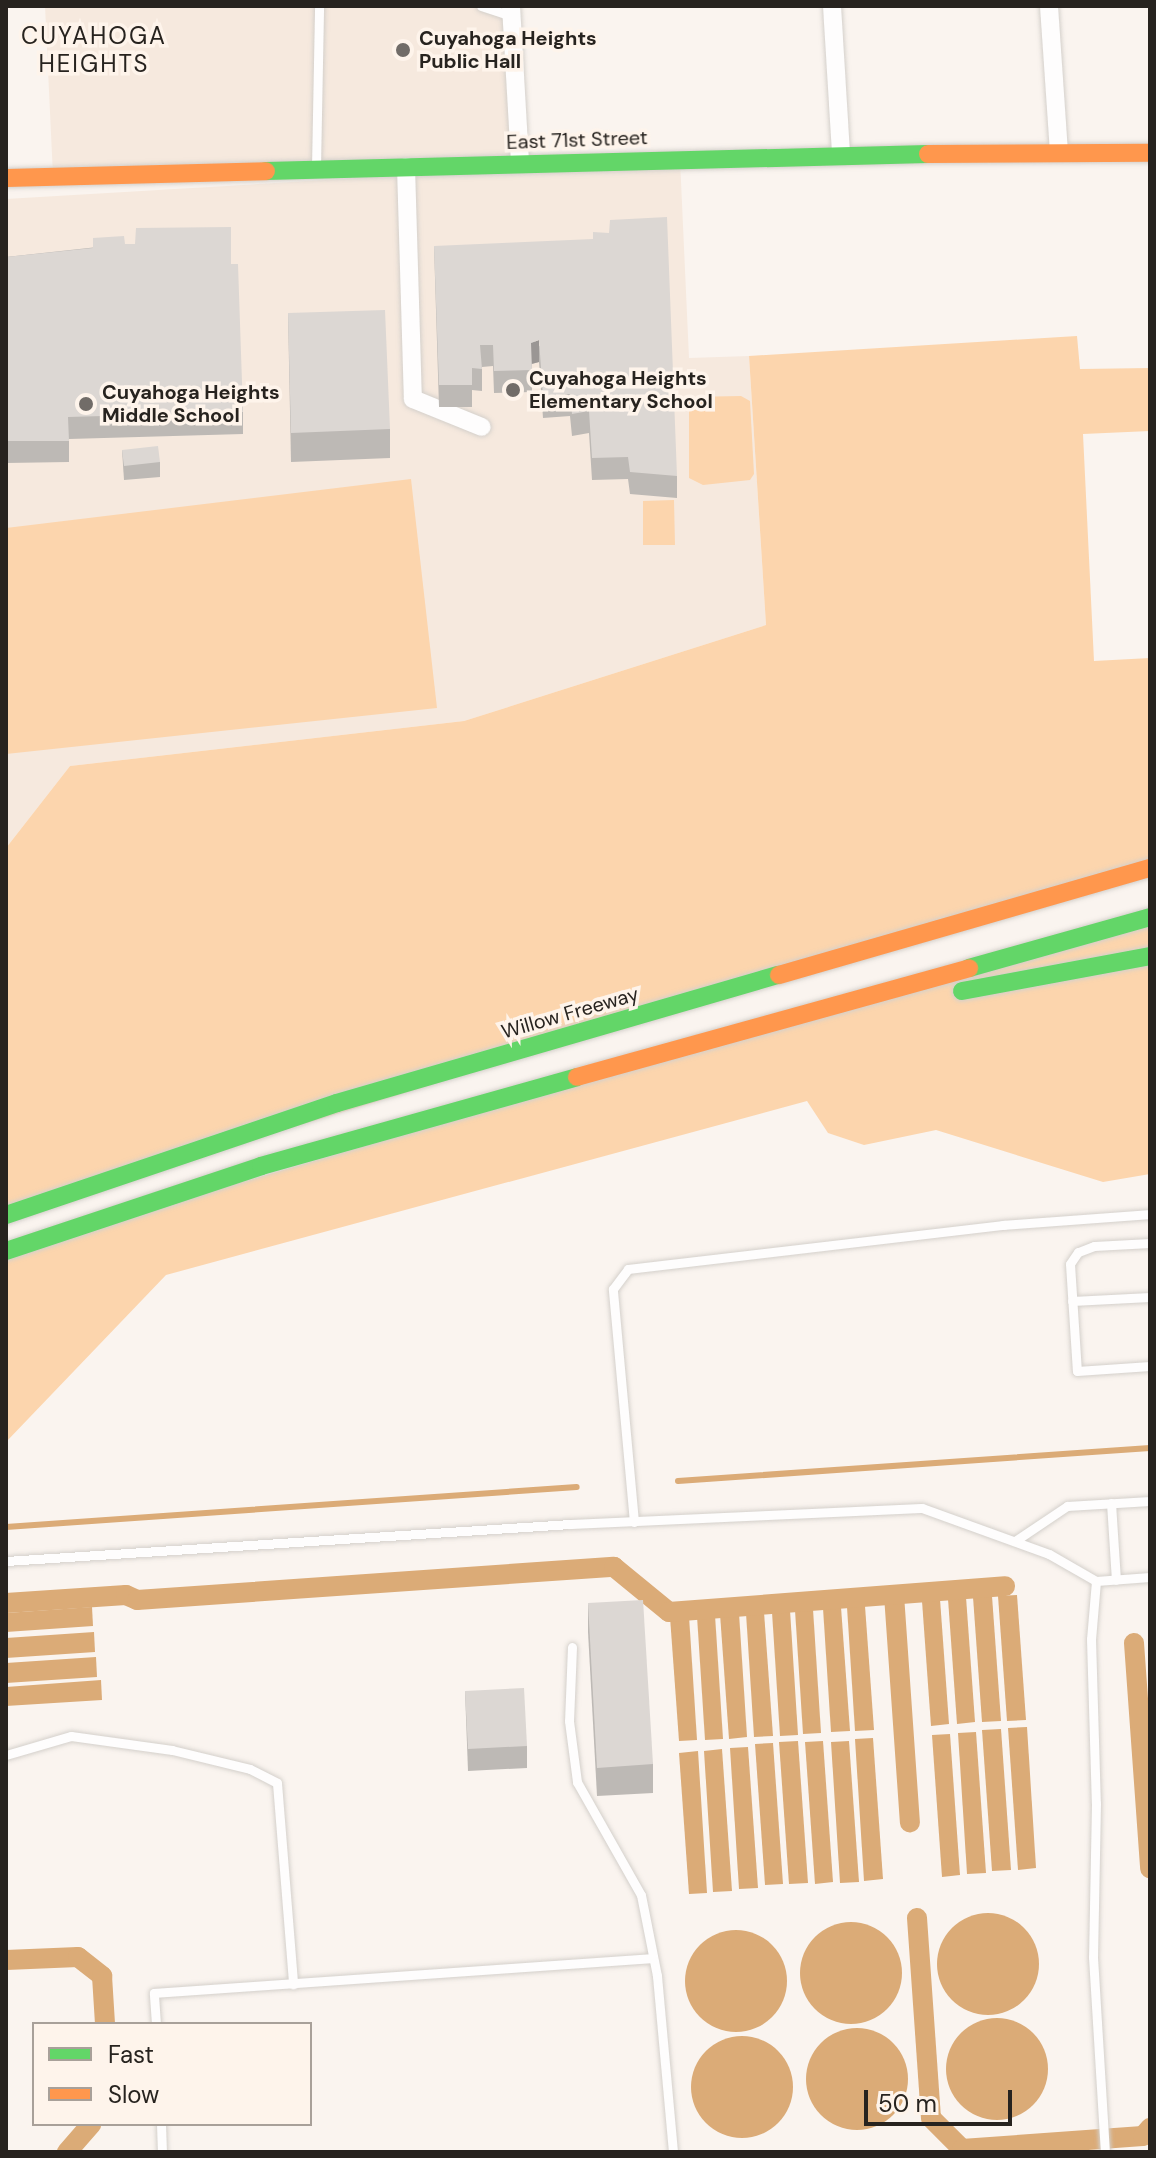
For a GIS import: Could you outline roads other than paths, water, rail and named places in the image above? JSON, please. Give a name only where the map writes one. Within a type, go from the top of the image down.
[{"type":"main road","name":"East 71st Street","points":[[6,178],[841,155],[1150,153]]},
{"type":"main road","name":"Willow Freeway","points":[[6,1215],[337,1103],[1150,866]]},
{"type":"main road","points":[[6,1251],[261,1166],[761,1029],[1150,917]]},
{"type":"main road","points":[[761,1029],[1150,956]]},
{"type":"street","points":[[832,6],[841,155]]},
{"type":"street","points":[[1049,6],[1059,153]]},
{"type":"street","points":[[511,11],[520,163]]},
{"type":"street","points":[[406,167],[413,399],[482,427]]},
{"type":"lane","points":[[316,168],[319,6]]},
{"type":"lane","points":[[481,6],[511,11]]},
{"type":"lane","points":[[634,1522],[613,1289],[628,1269],[978,1228],[1150,1214]]},
{"type":"lane","points":[[1150,1243],[1078,1252],[1070,1264],[1077,1371],[1150,1366]]},
{"type":"lane","points":[[1072,1301],[1150,1297]]},
{"type":"lane","points":[[1015,1541],[1067,1506],[1150,1501]]},
{"type":"lane","points":[[1111,1503],[1116,1580]]},
{"type":"lane","points":[[6,1561],[634,1522],[922,1508],[1015,1541],[1096,1581],[1150,1577]]},
{"type":"lane","points":[[1096,1581],[1091,1639],[1096,1803],[1093,1957],[1105,2152]]},
{"type":"lane","points":[[572,1647],[569,1721],[577,1782],[641,1895],[653,1958],[673,2152]]},
{"type":"lane","points":[[6,1755],[71,1736],[172,1750],[250,1769],[277,1783],[293,1984]]},
{"type":"lane","points":[[156,2022],[154,1993],[653,1958]]},
{"type":"lane","points":[[161,2126],[162,2152]]},
{"type":"waterway","points":[[678,1481],[1150,1448]]},
{"type":"waterway","points":[[6,1527],[577,1487]]},
{"type":"waterway","points":[[6,1603],[126,1595],[137,1600],[614,1567],[669,1612],[1005,1586]]},
{"type":"waterway","points":[[894,1595],[910,1822]]},
{"type":"waterway","points":[[1134,1643],[1150,1868]]},
{"type":"waterway","points":[[917,1918],[931,2118],[962,2149],[1143,2136],[1150,2128]]},
{"type":"waterway","points":[[6,1960],[78,1957],[102,1976],[105,2022]]},
{"type":"waterway","points":[[67,2152],[89,2126]]},
{"type":"place","name":"Cuyahoga Heights Public Hall","points":[[403,50]]},
{"type":"place","name":"Cuyahoga Heights Elementary School","points":[[513,390]]},
{"type":"place","name":"Cuyahoga Heights Middle School","points":[[86,404]]},
{"type":"district","name":"CUYAHOGA HEIGHTS","points":[[94,50]]}]
